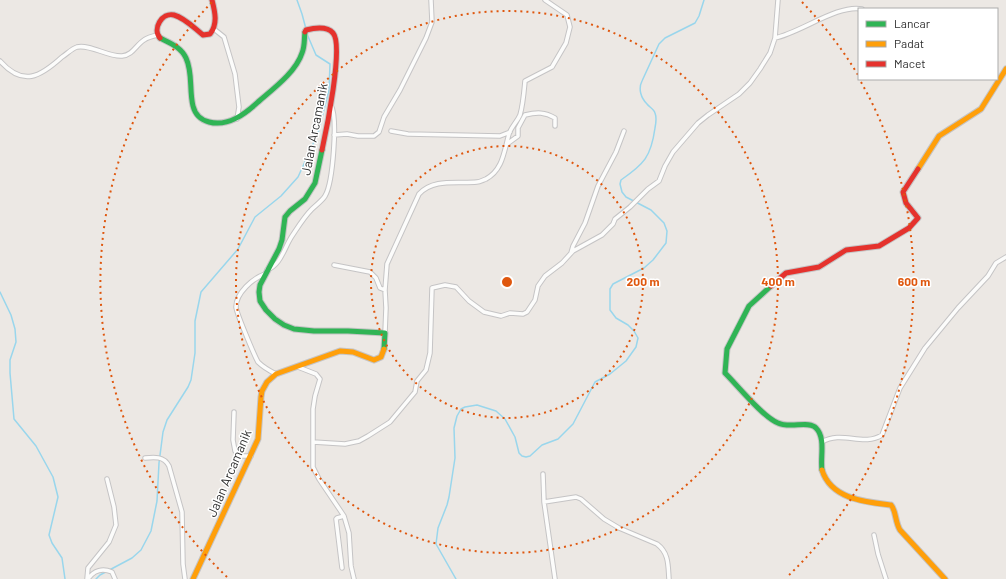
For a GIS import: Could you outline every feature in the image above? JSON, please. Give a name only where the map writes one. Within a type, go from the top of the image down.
[{"type":"street","points":[[0,61],[20,76],[30,77],[44,72],[76,47],[84,47],[123,56],[130,54],[144,39],[158,35],[157,30],[159,22],[164,17],[171,14],[182,17],[205,36],[210,34],[214,29],[216,21],[212,0]]},
{"type":"street","points":[[334,135],[347,134],[374,136],[379,132],[384,118],[426,38],[432,22],[431,0]]},
{"type":"street","points":[[330,105],[333,111],[334,135],[330,180],[325,196],[305,217],[291,237],[276,265],[255,278],[239,298],[236,308],[256,358],[264,367],[276,374],[340,351],[350,352],[370,360],[380,358],[383,353],[385,333],[385,290],[387,264],[419,194],[430,185],[442,183],[479,182],[490,176],[498,169],[504,156],[510,132],[520,115],[525,81],[552,67],[566,43],[570,27],[567,15],[545,0]]},
{"type":"street","points":[[313,442],[345,444],[353,443],[368,436],[390,422],[415,392],[417,381],[426,370],[430,353],[432,288],[445,285],[456,287],[469,301],[484,312],[491,314],[501,316],[510,313],[523,314],[530,308],[535,300],[538,286],[545,276],[562,263],[575,250],[600,237],[613,224],[615,218],[659,180],[673,152],[698,124],[708,115],[739,94],[750,83],[766,60],[775,38],[778,0]]},
{"type":"street","points":[[775,38],[788,34],[832,14],[852,8],[858,9]]},
{"type":"street","name":"Jalan Arcamanik","points":[[158,35],[180,49],[186,56],[189,65],[192,103],[198,116],[205,121],[221,124],[237,119],[288,76],[300,60],[305,32],[308,29],[313,28],[328,30],[333,33],[335,38],[336,70],[315,183],[305,199],[285,217],[281,244],[258,289],[259,298],[263,307],[272,317],[283,325],[299,330],[349,331],[378,334],[385,333]]},
{"type":"street","points":[[214,29],[224,37],[235,74],[239,107],[237,119]]},
{"type":"street","points":[[998,77],[1006,70]]},
{"type":"street","points":[[945,579],[900,530],[896,523],[894,508],[891,505],[864,502],[850,497],[836,489],[826,480],[822,469],[822,442],[818,429],[813,424],[788,426],[770,419],[725,373],[727,349],[750,306],[786,273],[819,267],[846,250],[879,246],[909,228],[918,218],[906,203],[903,192],[938,136],[981,109],[994,81]]},
{"type":"street","points":[[507,144],[518,136],[518,128],[525,115],[546,113],[555,118],[555,126]]},
{"type":"street","points":[[391,131],[408,134],[500,136],[510,132]]},
{"type":"street","points":[[570,256],[573,246],[585,223],[598,186],[616,152],[624,131]]},
{"type":"street","points":[[822,442],[839,437],[865,440],[877,439],[882,436],[900,388],[925,348],[958,308],[988,276],[996,263],[1006,257]]},
{"type":"street","points":[[334,265],[370,272],[376,278],[380,288],[385,290]]},
{"type":"street","points":[[298,367],[316,374],[320,379],[314,402],[313,459],[316,474],[344,516],[349,533],[354,579]]},
{"type":"street","name":"Jalan Arcamanik","points":[[193,579],[251,456],[260,432],[262,391],[267,382],[276,374]]},
{"type":"street","points":[[234,412],[233,440],[235,451],[240,456],[251,456]]},
{"type":"street","points":[[144,458],[161,458],[166,461],[169,466],[182,512],[183,564],[185,579]]},
{"type":"street","points":[[543,474],[544,502],[555,579]]},
{"type":"street","points":[[88,579],[88,568],[109,542],[116,525],[114,507],[107,479]]},
{"type":"street","points":[[544,502],[576,497],[581,499],[604,519],[619,528],[657,544],[665,552],[669,579]]},
{"type":"street","points":[[342,568],[336,519],[344,516]]},
{"type":"street","points":[[874,535],[886,579]]},
{"type":"street","points":[[88,579],[94,572],[104,570],[112,572],[115,579]]},
{"type":"waterway","points":[[297,0],[306,29]]},
{"type":"waterway","points":[[456,579],[436,544],[438,528],[449,497],[455,458],[454,428],[457,416],[461,409],[477,405],[496,411],[505,419],[515,437],[519,453],[522,456],[530,456],[542,445],[558,439],[573,424],[595,382],[610,374],[626,361],[636,347],[638,338],[634,331],[628,325],[616,318],[610,310],[610,289],[613,284],[644,268],[653,260],[666,243],[667,231],[664,223],[651,210],[626,197],[622,192],[620,184],[621,180],[645,159],[649,153],[653,138],[656,115],[654,110],[645,102],[642,96],[640,90],[642,81],[659,44],[665,38],[695,23],[704,0]]},
{"type":"waterway","points":[[96,579],[100,575],[132,558],[141,550],[151,531],[157,501],[159,463],[163,432],[167,420],[191,380],[195,353],[195,321],[201,292],[238,249],[255,217],[281,196],[298,177],[318,133],[329,90],[330,64],[316,55],[307,34]]},
{"type":"waterway","points":[[0,292],[11,315],[15,329],[16,342],[10,360],[14,419],[36,446],[53,477],[58,497],[49,535],[52,543],[62,558],[65,579]]},
{"type":"traffic: fast","points":[[160,38],[178,48],[186,58],[190,76],[193,106],[197,114],[206,121],[223,123],[242,115],[253,107],[295,67],[304,48],[305,32]]},
{"type":"traffic: fast","points":[[322,150],[315,183],[305,199],[285,217],[282,240],[279,249],[260,285],[260,301],[275,319],[294,329],[385,333],[384,349]]},
{"type":"traffic: fast","points":[[771,286],[749,306],[727,349],[725,373],[758,408],[772,420],[783,425],[804,424],[816,428],[822,442],[822,470]]},
{"type":"traffic: slow","points":[[918,169],[939,136],[981,109],[1006,69]]},
{"type":"traffic: slow","points":[[193,579],[258,439],[261,397],[262,391],[267,382],[276,374],[340,351],[353,352],[374,360],[381,357],[384,349]]},
{"type":"traffic: slow","points":[[822,470],[826,480],[841,493],[860,500],[891,505],[893,507],[900,530],[945,579]]},
{"type":"traffic: jam","points":[[160,38],[157,30],[158,26],[162,19],[170,15],[182,18],[203,35],[210,34],[213,30],[215,22],[215,13],[212,0]]},
{"type":"traffic: jam","points":[[305,32],[306,30],[320,28],[327,29],[333,33],[336,41],[333,89],[322,150]]},
{"type":"traffic: jam","points":[[771,286],[786,273],[819,267],[846,250],[879,246],[909,228],[918,218],[906,203],[903,192],[918,169]]}]
